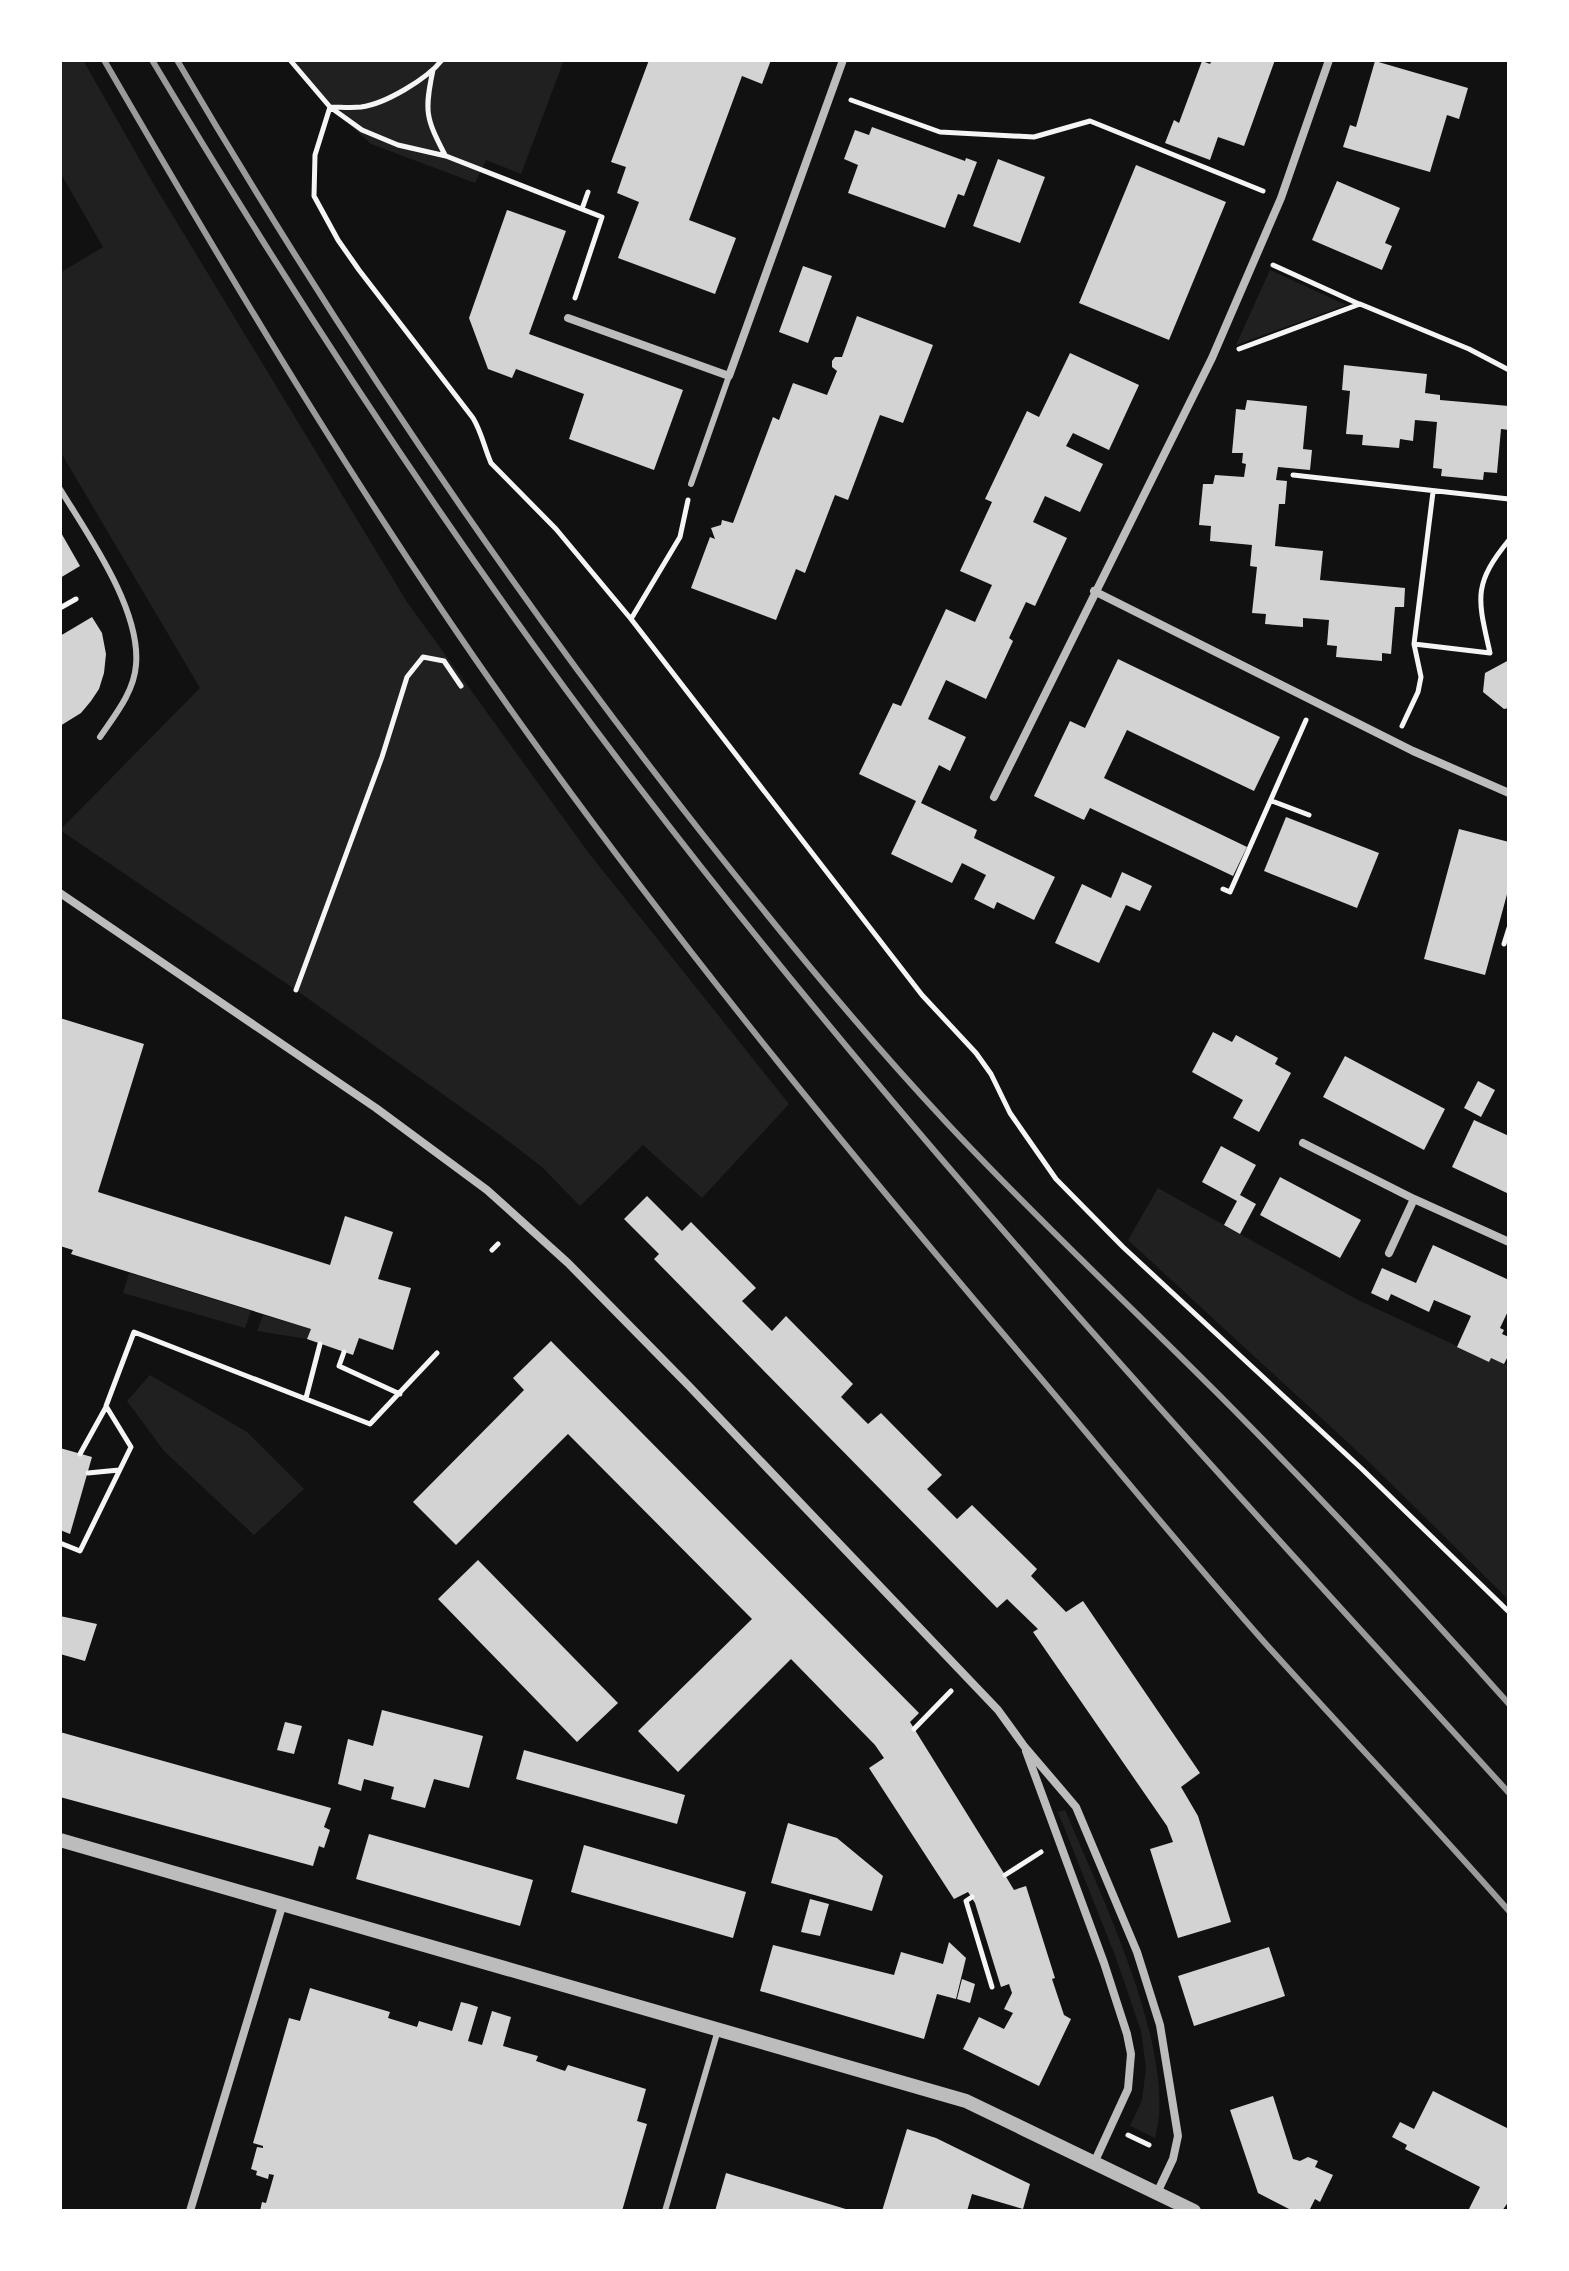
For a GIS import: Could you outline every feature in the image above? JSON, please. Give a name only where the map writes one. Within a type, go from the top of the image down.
[{"type":"street","points":[[568,318],[729,376],[843,60]]},
{"type":"street","points":[[994,797],[1212,358],[1281,198],[1329,60]]},
{"type":"street","points":[[1094,591],[1395,741],[1509,793]]},
{"type":"street","points":[[60,893],[376,1108],[487,1190],[568,1263],[688,1385],[998,1710],[1076,1807],[1137,1952],[1160,2025],[1178,2136],[1173,2159],[1157,2193]]},
{"type":"street","points":[[1303,1143],[1509,1242]]},
{"type":"street","points":[[1389,1253],[1414,1199]]},
{"type":"street","points":[[1024,1746],[1104,1963],[1131,2054],[1128,2089],[1094,2163]]},
{"type":"street","points":[[60,1840],[966,2101],[1194,2211]]},
{"type":"street","points":[[190,2211],[283,1903]]},
{"type":"lane","points":[[691,484],[729,376]]},
{"type":"lane","points":[[60,489],[103,561],[130,615],[136,665],[126,699],[100,737]]},
{"type":"lane","points":[[665,2211],[718,2029]]},
{"type":"path","points":[[290,60],[330,107],[362,130],[398,145],[446,156],[602,217],[568,318]]},
{"type":"path","points":[[330,107],[364,107],[408,88],[442,60]]},
{"type":"path","points":[[433,70],[426,103],[431,128],[446,156]]},
{"type":"path","points":[[831,93],[940,132],[1034,137],[1090,121],[1281,198]]},
{"type":"path","points":[[330,107],[315,155],[314,196],[338,240],[473,418],[483,434],[491,463],[556,529],[631,619],[922,995],[976,1053],[991,1074],[1010,1113],[1056,1179],[1123,1247],[1362,1469],[1509,1612]]},
{"type":"path","points":[[582,209],[588,192]]},
{"type":"path","points":[[1273,265],[1469,349],[1509,370]]},
{"type":"path","points":[[1212,358],[1360,304]]},
{"type":"path","points":[[1293,475],[1509,499]]},
{"type":"path","points":[[631,619],[680,537],[691,484]]},
{"type":"path","points":[[1395,741],[1418,692],[1421,677],[1414,644],[1433,492]]},
{"type":"path","points":[[1414,644],[1490,653],[1479,598],[1482,579],[1509,540]]},
{"type":"path","points":[[60,608],[76,599]]},
{"type":"path","points":[[296,990],[382,757],[407,677],[423,657],[444,661],[461,686]]},
{"type":"path","points":[[1223,889],[1230,892],[1314,700]]},
{"type":"path","points":[[1272,801],[1309,815]]},
{"type":"path","points":[[1504,944],[1509,928]]},
{"type":"path","points":[[492,1250],[498,1244]]},
{"type":"path","points":[[80,1454],[106,1406],[134,1332],[370,1424],[437,1353]]},
{"type":"path","points":[[306,1398],[320,1344]]},
{"type":"path","points":[[344,1352],[339,1366],[400,1394]]},
{"type":"path","points":[[60,1543],[80,1551],[131,1447],[106,1406]]},
{"type":"path","points":[[88,1473],[119,1470]]},
{"type":"path","points":[[914,1729],[966,1676]]},
{"type":"path","points":[[1005,1875],[1026,1862]]},
{"type":"path","points":[[972,1897],[966,1901],[992,1987]]},
{"type":"path","points":[[1126,2134],[1149,2145]]},
{"type":"shaded area","points":[[60,60],[83,60],[153,183],[407,602],[588,852],[789,1104],[702,1198],[643,1145],[580,1206],[542,1167],[503,1137],[296,990],[60,830],[200,688],[60,451],[60,273],[103,247],[60,172]]},
{"type":"shaded area","points":[[290,60],[564,60],[521,174],[486,160],[475,183],[371,144],[330,107]]},
{"type":"shaded area","points":[[1270,270],[1346,305],[1236,345]]},
{"type":"shaded area","points":[[1158,1188],[1356,1299],[1489,1361],[1491,1358],[1509,1366],[1509,1600],[1369,1462],[1128,1240]]},
{"type":"shaded area","points":[[129,1273],[251,1311],[245,1328],[123,1293]]},
{"type":"shaded area","points":[[263,1315],[311,1329],[307,1339],[257,1331]]},
{"type":"shaded area","points":[[150,1375],[247,1432],[304,1489],[254,1535],[164,1451],[127,1401]]},
{"type":"shaded area","points":[[1065,1810],[1115,1927],[1146,2019],[1156,2063],[1159,2103],[1155,2138],[1130,2126],[1142,2100],[1146,2068],[1141,2031],[1116,1958],[1058,1812]]},
{"type":"building","points":[[649,60],[771,60],[762,84],[742,76],[689,220],[736,238],[715,294],[618,258],[639,202],[617,193],[626,167],[611,162]]},
{"type":"building","points":[[1212,60],[1275,60],[1244,146],[1218,137],[1210,160],[1165,143],[1174,120],[1179,123],[1202,61],[1210,64]]},
{"type":"building","points":[[1375,61],[1468,88],[1459,119],[1447,115],[1430,172],[1343,147],[1350,125],[1356,127]]},
{"type":"building","points":[[872,127],[965,161],[966,158],[977,162],[964,196],[958,194],[945,228],[848,193],[858,165],[844,159],[855,130],[869,135]]},
{"type":"building","points":[[998,159],[1045,177],[1020,243],[973,226]]},
{"type":"building","points":[[1136,165],[1226,202],[1169,340],[1079,303]]},
{"type":"building","points":[[1337,181],[1400,208],[1385,243],[1392,246],[1382,270],[1312,240]]},
{"type":"building","points":[[507,210],[566,231],[529,334],[683,390],[654,470],[569,439],[584,394],[516,369],[512,378],[488,369],[469,318]]},
{"type":"building","points":[[803,266],[832,276],[808,343],[779,332]]},
{"type":"building","points":[[857,316],[933,345],[903,423],[880,415],[848,500],[835,495],[805,573],[796,569],[776,620],[691,588],[710,537],[715,539],[711,528],[721,525],[722,520],[733,523],[773,417],[779,420],[793,383],[827,395],[837,371],[832,367],[832,361],[835,357],[842,357]]},
{"type":"building","points":[[1070,353],[1139,385],[1109,450],[1073,433],[1066,446],[1103,464],[1080,512],[1045,496],[1033,522],[1067,538],[1035,606],[1026,602],[1009,638],[1013,641],[986,699],[946,680],[928,719],[966,737],[950,771],[939,765],[921,803],[977,830],[974,838],[1055,877],[1034,920],[997,902],[994,909],[974,899],[986,875],[962,863],[952,883],[891,854],[916,801],[859,774],[893,703],[901,706],[946,609],[975,622],[992,585],[960,571],[992,502],[985,499],[1027,411],[1039,417]]},
{"type":"building","points":[[1344,365],[1427,374],[1425,393],[1440,395],[1440,400],[1509,406],[1509,430],[1501,429],[1497,473],[1484,472],[1483,480],[1441,476],[1442,469],[1433,468],[1437,422],[1415,420],[1413,441],[1400,439],[1399,448],[1362,445],[1363,435],[1346,434],[1350,391],[1342,390]]},
{"type":"building","points":[[1247,400],[1307,406],[1303,449],[1312,450],[1310,470],[1278,467],[1276,480],[1287,481],[1285,504],[1279,504],[1275,546],[1323,551],[1320,580],[1405,588],[1404,607],[1395,607],[1391,654],[1382,653],[1382,661],[1336,657],[1337,646],[1327,645],[1329,620],[1303,618],[1303,627],[1265,624],[1266,614],[1252,613],[1257,567],[1250,566],[1252,545],[1210,541],[1211,526],[1199,525],[1203,484],[1213,484],[1215,475],[1244,477],[1246,464],[1242,463],[1243,453],[1232,453],[1236,409],[1245,410]]},
{"type":"building","points":[[60,531],[80,566],[60,578]]},
{"type":"building","points":[[92,617],[102,633],[106,654],[104,673],[91,701],[81,713],[60,726],[60,636]]},
{"type":"building","points":[[1118,659],[1280,737],[1254,791],[1127,730],[1104,778],[1247,847],[1233,876],[1090,808],[1084,820],[1034,796],[1070,721],[1085,728]]},
{"type":"building","points":[[1509,660],[1509,708],[1504,709],[1483,692],[1485,673]]},
{"type":"building","points":[[1286,817],[1379,853],[1357,908],[1264,871]]},
{"type":"building","points":[[1459,829],[1509,842],[1509,887],[1485,975],[1424,959]]},
{"type":"building","points":[[1122,872],[1152,886],[1140,911],[1126,905],[1099,963],[1055,943],[1082,884],[1111,898]]},
{"type":"building","points":[[60,1018],[144,1044],[98,1192],[330,1265],[345,1216],[393,1232],[378,1279],[411,1288],[393,1350],[359,1338],[353,1355],[307,1339],[311,1329],[71,1254],[73,1250],[60,1246]]},
{"type":"building","points":[[1213,1032],[1232,1042],[1236,1035],[1278,1058],[1275,1064],[1291,1073],[1259,1132],[1233,1118],[1243,1100],[1192,1072]]},
{"type":"building","points":[[1345,1056],[1445,1109],[1424,1150],[1323,1097]]},
{"type":"building","points":[[1478,1081],[1495,1090],[1481,1117],[1464,1108]]},
{"type":"building","points":[[1474,1120],[1509,1136],[1509,1194],[1452,1167]]},
{"type":"building","points":[[1221,1146],[1256,1165],[1240,1195],[1256,1204],[1240,1234],[1224,1225],[1237,1201],[1202,1182]]},
{"type":"building","points":[[1280,1177],[1361,1220],[1340,1258],[1260,1215]]},
{"type":"building","points":[[647,1196],[682,1231],[691,1222],[756,1288],[742,1301],[772,1331],[786,1316],[853,1384],[841,1397],[868,1424],[881,1413],[942,1475],[927,1489],[957,1519],[972,1505],[1037,1569],[1031,1576],[1066,1612],[1083,1601],[1200,1773],[1181,1787],[1198,1816],[1231,1922],[1178,1938],[1150,1849],[1173,1842],[1167,1826],[1033,1632],[1038,1629],[1007,1599],[997,1608],[654,1259],[659,1254],[624,1219]]},
{"type":"building","points":[[1433,1245],[1509,1280],[1509,1309],[1500,1328],[1504,1330],[1502,1334],[1509,1337],[1509,1354],[1504,1364],[1491,1358],[1489,1362],[1457,1347],[1471,1316],[1434,1300],[1429,1312],[1391,1294],[1388,1301],[1371,1293],[1382,1268],[1416,1283]]},
{"type":"building","points":[[551,1341],[919,1713],[910,1722],[1014,1890],[1026,1886],[1064,2015],[1071,2019],[1039,2086],[963,2049],[979,2017],[1004,2029],[1013,2013],[1004,2009],[1012,1993],[1009,1984],[1001,1987],[975,1903],[968,1892],[954,1899],[869,1768],[884,1758],[875,1745],[791,1659],[678,1772],[638,1731],[752,1619],[568,1434],[456,1545],[413,1502],[524,1390],[513,1378]]},
{"type":"building","points":[[60,1448],[92,1457],[70,1534],[60,1530]]},
{"type":"building","points":[[478,1560],[618,1703],[577,1742],[438,1599]]},
{"type":"building","points":[[60,1616],[97,1624],[85,1661],[60,1654]]},
{"type":"building","points":[[382,1710],[483,1736],[469,1788],[434,1779],[425,1808],[391,1799],[394,1787],[364,1779],[361,1791],[338,1784],[348,1739],[373,1746]]},
{"type":"building","points":[[285,1722],[302,1726],[294,1754],[277,1750]]},
{"type":"building","points":[[60,1732],[331,1808],[324,1827],[330,1830],[324,1848],[319,1846],[313,1866],[60,1797]]},
{"type":"building","points":[[524,1750],[685,1795],[677,1824],[516,1779]]},
{"type":"building","points":[[788,1823],[837,1838],[883,1876],[872,1911],[771,1883]]},
{"type":"building","points":[[369,1834],[533,1880],[520,1926],[356,1879]]},
{"type":"building","points":[[584,1845],[746,1892],[733,1938],[571,1892]]},
{"type":"building","points":[[810,1899],[829,1904],[820,1936],[801,1932]]},
{"type":"building","points":[[949,1942],[966,1958],[956,1999],[937,1994],[924,2039],[760,1991],[773,1945],[894,1975],[901,1952],[943,1964]]},
{"type":"building","points":[[1269,1947],[1285,1996],[1194,2026],[1178,1976]]},
{"type":"building","points":[[962,1979],[975,1984],[970,2003],[957,1999]]},
{"type":"building","points":[[310,1988],[390,2012],[388,2018],[417,2027],[419,2021],[452,2031],[461,2002],[469,2004],[478,2007],[468,2041],[482,2045],[492,2011],[511,2017],[503,2046],[538,2056],[536,2061],[565,2071],[568,2065],[646,2089],[637,2121],[647,2124],[622,2211],[260,2211],[262,2202],[266,2203],[274,2175],[269,2174],[268,2179],[256,2175],[257,2171],[251,2169],[257,2147],[263,2148],[253,2143],[289,2018],[300,2021]]},
{"type":"building","points":[[1433,2091],[1509,2129],[1509,2201],[1502,2211],[1469,2209],[1480,2187],[1405,2149],[1407,2145],[1392,2137],[1400,2122],[1414,2129]]},
{"type":"building","points":[[1273,2096],[1293,2159],[1300,2161],[1308,2157],[1318,2161],[1315,2167],[1333,2175],[1320,2202],[1315,2199],[1309,2211],[1293,2211],[1258,2193],[1230,2110]]},
{"type":"building","points":[[907,2129],[936,2138],[1030,2184],[1023,2209],[972,2194],[967,2211],[882,2211]]},
{"type":"building","points":[[726,2173],[849,2210],[849,2211],[715,2211]]},
{"type":"railway","points":[[104,60],[256,317],[415,570],[528,734],[650,899],[841,1139],[1179,1543],[1265,1643],[1509,1911]]},
{"type":"railway","points":[[152,60],[266,247],[446,521],[573,699],[741,918],[954,1174],[1063,1299],[1509,1793]]},
{"type":"railway","points":[[177,60],[299,261],[427,457],[562,649],[762,909],[913,1087],[1015,1194],[1267,1444],[1509,1704]]}]
